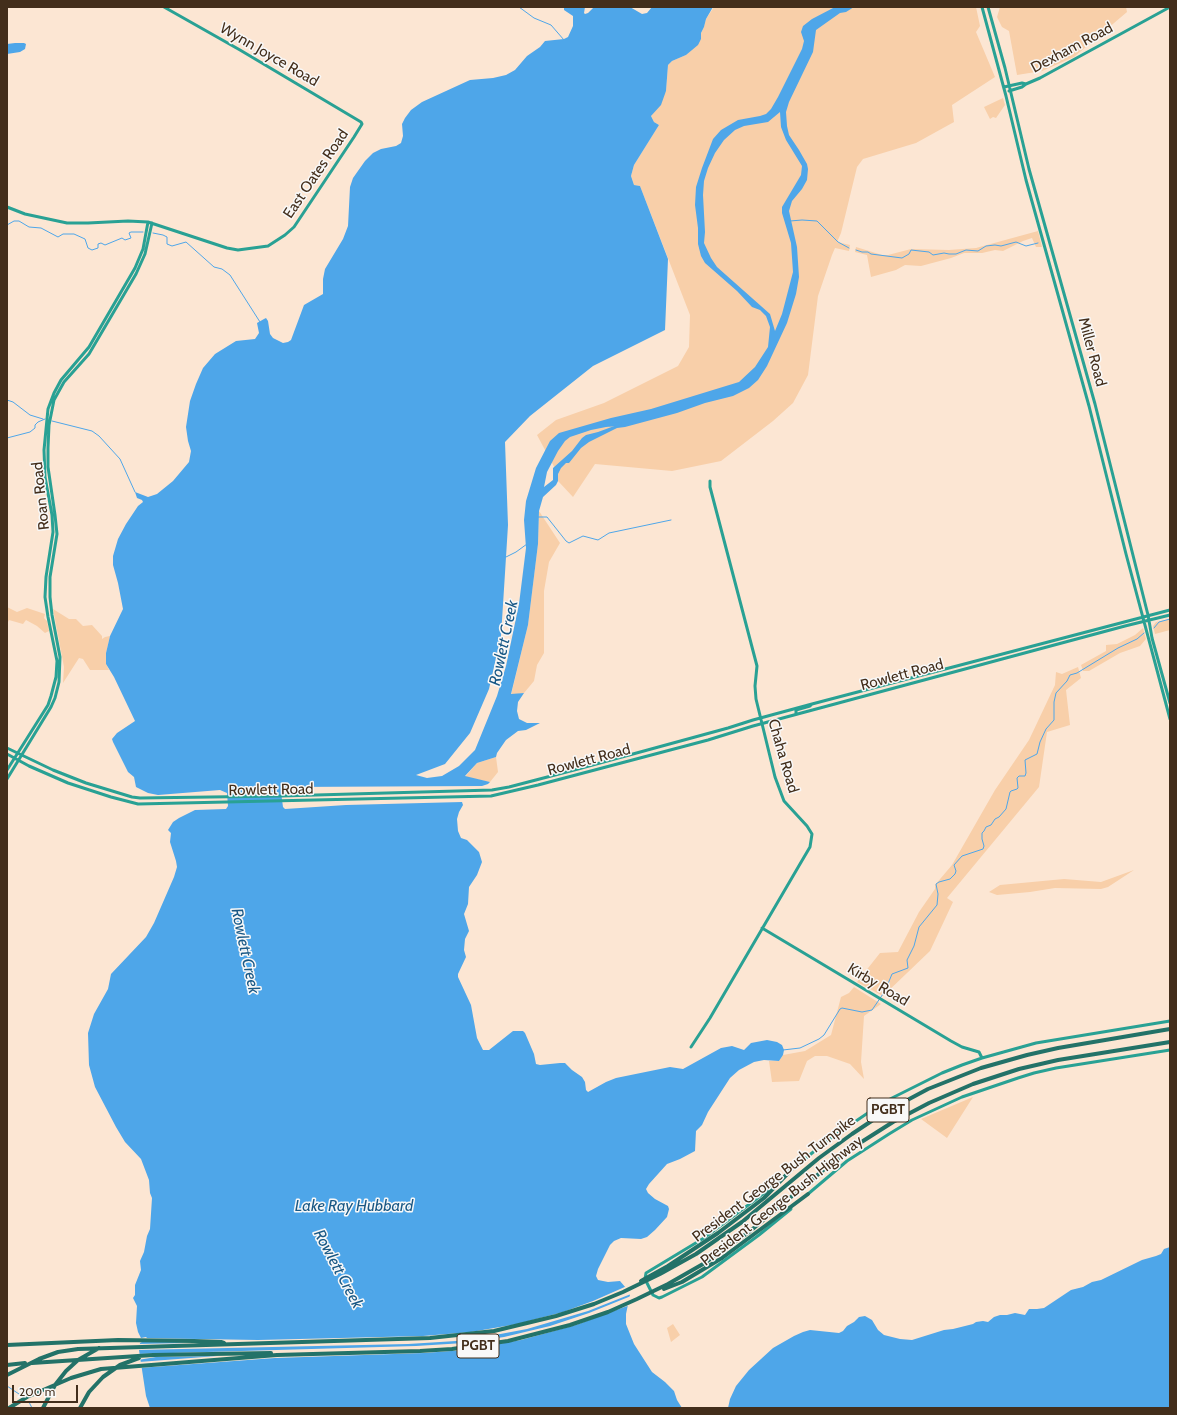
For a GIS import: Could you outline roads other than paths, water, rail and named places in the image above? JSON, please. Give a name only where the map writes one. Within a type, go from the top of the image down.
[{"type":"highway","name":"President George Bush Turnpike","points":[[224,1344],[423,1339],[478,1334],[518,1326],[586,1307],[634,1287],[689,1258],[729,1232],[758,1210],[826,1153],[852,1134],[886,1112],[921,1093],[973,1071],[1027,1055],[1058,1048],[1169,1029]]},
{"type":"highway","name":"President George Bush Turnpike","points":[[295,1354],[428,1351],[460,1348],[535,1335],[615,1309],[656,1291],[700,1266],[768,1217],[827,1167],[859,1143],[928,1103],[980,1081],[1034,1065],[1169,1042]]},
{"type":"highway","points":[[651,1277],[742,1216],[764,1198],[791,1170]]},
{"type":"highway","points":[[656,1291],[682,1282],[703,1270],[743,1243],[808,1194]]},
{"type":"highway","points":[[7,1345],[132,1340],[221,1342],[224,1344]]},
{"type":"highway","points":[[43,1408],[58,1381],[78,1360],[102,1346],[132,1340]]},
{"type":"highway","points":[[7,1375],[29,1362],[58,1352],[82,1348],[224,1344]]},
{"type":"highway","points":[[7,1365],[152,1355],[226,1353],[295,1354]]},
{"type":"highway","points":[[9,1408],[27,1397],[71,1378],[89,1372],[109,1368],[295,1354]]},
{"type":"highway","points":[[80,1408],[94,1387],[109,1372],[129,1361],[152,1355]]},
{"type":"main road","name":"Wynn Joyce Road","points":[[164,7],[353,116],[362,123]]},
{"type":"main road","name":"Miller Road","points":[[982,7],[1004,87],[1026,180],[1090,409],[1144,622],[1165,693],[1170,703]]},
{"type":"main road","name":"Miller Road","points":[[988,7],[1029,169],[1095,404],[1148,615],[1170,720]]},
{"type":"main road","name":"Dexham Road","points":[[1005,92],[1022,87],[1040,78],[1170,7]]},
{"type":"main road","name":"Dexham Road","points":[[1004,87],[1022,83],[1026,84]]},
{"type":"main road","name":"East Oates Road","points":[[7,207],[24,214],[67,223],[128,221],[150,223],[227,248],[238,250],[268,246],[294,227],[362,123]]},
{"type":"main road","name":"Roan Road","points":[[7,779],[52,696],[57,672],[57,650],[48,617],[45,596],[46,577],[53,532],[51,506],[44,467],[48,409],[61,380],[89,347],[135,268],[143,249],[150,223]]},
{"type":"main road","points":[[1048,255],[1053,254]]},
{"type":"main road","points":[[1053,276],[1059,274]]},
{"type":"main road","name":"Chaha Road","points":[[691,1047],[710,1018],[810,847],[812,834],[807,826],[782,798],[775,777],[756,699],[755,686],[757,666],[710,487],[710,481]]},
{"type":"main road","name":"Rowlett Road","points":[[7,748],[19,755],[86,783],[136,798],[478,791],[501,788],[728,728],[812,704],[1170,610]]},
{"type":"main road","name":"Rowlett Road","points":[[7,754],[18,761],[68,783],[136,804],[491,796],[523,789],[708,740],[796,714],[1170,615]]},
{"type":"main road","points":[[1137,623],[1146,627]]},
{"type":"main road","points":[[1072,635],[1074,640]]},
{"type":"main road","points":[[796,714],[796,710],[812,704]]},
{"type":"main road","name":"Roan Road","points":[[7,770],[15,758],[19,755]]},
{"type":"main road","points":[[136,798],[136,804]]},
{"type":"main road","name":"Kirby Road","points":[[762,928],[950,1041],[962,1047],[979,1052],[982,1058]]},
{"type":"main road","name":"President George Bush Highway","points":[[1170,1021],[1036,1043],[982,1058],[942,1073],[884,1102],[828,1140],[755,1200],[704,1238],[646,1273],[645,1279],[653,1295],[659,1298],[702,1276],[759,1236],[847,1161],[889,1134],[918,1118],[962,1098],[1034,1073],[1170,1049]]},
{"type":"main road","points":[[1161,1022],[1165,1023],[1169,1029]]},
{"type":"water","name":"Lake Ray Hubbard","points":[[564,7],[585,7],[585,14],[594,7],[630,7],[642,14],[647,13],[652,7],[713,7],[706,19],[698,45],[686,55],[672,61],[668,65],[666,91],[661,105],[651,116],[654,122],[659,125],[634,165],[631,176],[634,185],[640,186],[668,259],[665,330],[593,366],[530,416],[505,442],[508,525],[501,636],[489,689],[470,733],[445,764],[416,775],[427,778],[442,776],[459,766],[475,750],[497,696],[506,666],[519,604],[526,548],[524,520],[526,501],[536,468],[550,441],[559,433],[611,418],[651,409],[739,382],[755,367],[768,347],[770,327],[766,316],[760,310],[752,307],[737,291],[705,263],[701,256],[698,244],[698,228],[695,205],[696,187],[713,139],[721,130],[738,120],[766,114],[771,109],[802,49],[804,41],[801,32],[803,26],[812,19],[835,7],[854,7],[846,12],[840,13],[816,30],[813,52],[789,102],[786,112],[789,135],[807,164],[808,169],[807,180],[792,201],[789,211],[797,247],[799,277],[796,294],[787,323],[767,366],[758,380],[749,388],[733,396],[705,403],[677,413],[617,428],[589,442],[581,448],[569,463],[566,463],[561,468],[556,485],[543,497],[539,511],[538,544],[528,625],[511,694],[524,693],[518,702],[517,711],[519,719],[527,723],[540,723],[526,730],[518,731],[506,740],[496,757],[477,763],[465,776],[490,782],[488,784],[482,786],[289,787],[283,789],[281,792],[283,807],[285,809],[346,805],[462,802],[463,805],[457,819],[458,831],[461,838],[467,840],[479,852],[482,862],[477,875],[469,887],[468,904],[464,914],[469,931],[465,939],[464,950],[466,957],[458,977],[471,1005],[477,1038],[483,1050],[489,1050],[513,1031],[523,1031],[534,1054],[536,1064],[565,1063],[582,1077],[588,1092],[616,1078],[670,1067],[683,1069],[721,1048],[732,1046],[744,1050],[751,1043],[767,1040],[777,1042],[782,1045],[784,1050],[779,1061],[764,1060],[754,1062],[739,1070],[730,1078],[708,1112],[702,1125],[696,1131],[695,1151],[667,1164],[646,1189],[655,1199],[668,1206],[669,1209],[667,1217],[647,1237],[641,1239],[621,1238],[614,1241],[610,1245],[596,1276],[598,1280],[608,1282],[620,1281],[626,1288],[630,1295],[626,1314],[626,1324],[634,1344],[652,1372],[674,1391],[682,1408],[150,1408],[146,1396],[139,1350],[140,1343],[148,1339],[146,1337],[141,1338],[138,1332],[136,1323],[137,1306],[133,1298],[135,1295],[135,1285],[141,1270],[140,1261],[150,1229],[152,1198],[149,1180],[141,1159],[125,1142],[95,1087],[89,1065],[88,1033],[94,1014],[108,989],[111,974],[146,937],[154,923],[174,877],[177,867],[170,842],[171,833],[168,830],[173,822],[195,810],[226,809],[228,806],[227,793],[220,790],[158,795],[148,793],[136,787],[134,777],[128,772],[113,742],[112,739],[117,733],[135,721],[114,677],[106,664],[106,653],[110,636],[123,609],[113,565],[113,556],[118,539],[138,506],[143,502],[137,498],[135,492],[148,497],[157,494],[173,481],[189,462],[191,451],[186,427],[190,401],[203,368],[215,354],[236,341],[255,339],[259,333],[257,323],[266,318],[268,321],[270,334],[273,338],[283,343],[288,342],[291,340],[304,305],[323,294],[325,269],[343,239],[348,226],[350,187],[353,178],[365,161],[373,153],[381,149],[396,146],[401,143],[403,136],[402,124],[405,118],[411,110],[422,102],[470,80],[506,75],[515,70],[527,56],[540,47],[545,41],[564,39],[568,37],[573,26],[573,16],[564,10]],"holes":[[[780,112],[781,127],[786,140],[802,166],[801,175],[782,207],[782,213],[791,243],[793,272],[782,314],[775,331],[770,314],[717,267],[711,258],[704,243],[705,232],[703,195],[704,181],[708,168],[715,153],[724,140],[735,130],[744,126],[768,122]],[[611,423],[617,425],[586,435],[582,438],[572,451],[553,468],[553,480],[544,487],[547,472],[565,441],[570,437],[606,427]]]},
{"type":"water","points":[[7,44],[26,44],[25,49],[20,52],[7,54]]},
{"type":"water","points":[[1170,1247],[1170,1408],[728,1408],[736,1386],[749,1370],[773,1348],[803,1332],[810,1330],[839,1333],[859,1317],[865,1316],[872,1320],[878,1330],[884,1335],[912,1340],[976,1322],[988,1322],[994,1317],[1000,1315],[1015,1313],[1025,1315],[1029,1309],[1044,1308],[1071,1290],[1101,1280],[1142,1260],[1161,1254],[1164,1249]]},
{"type":"waterway","points":[[519,7],[534,18],[551,25],[564,40]]},
{"type":"waterway","points":[[7,225],[14,221],[19,221],[29,227],[41,228],[58,237],[63,234],[74,234],[85,239],[88,248],[92,250],[98,248],[98,244],[101,243],[105,245],[122,238],[125,240],[131,238],[129,233],[131,232],[143,232]]},
{"type":"waterway","points":[[790,221],[817,221],[838,242],[849,248]]},
{"type":"waterway","points":[[153,233],[167,237],[167,244],[172,246],[186,242],[214,267],[222,269],[230,275],[260,322]]},
{"type":"waterway","points":[[856,250],[871,254],[902,258],[909,254],[911,250],[929,252],[933,255],[944,253],[956,254],[966,250],[978,251],[986,246],[1001,246],[1016,242],[1026,246],[1038,243]]},
{"type":"waterway","points":[[7,400],[13,402],[30,415],[43,419]]},
{"type":"waterway","points":[[7,438],[30,432],[35,428],[35,425],[38,422],[45,419]]},
{"type":"waterway","points":[[52,421],[92,431],[99,436],[120,459],[135,492]]},
{"type":"waterway","name":"Rowlett Creek","points":[[605,425],[620,424]]},
{"type":"waterway","points":[[538,517],[547,517],[569,543],[583,536],[598,540],[609,533],[671,520]]},
{"type":"waterway","points":[[506,557],[527,544]]},
{"type":"waterway","points":[[1154,628],[1159,622],[1170,619]]},
{"type":"waterway","points":[[783,1050],[800,1048],[819,1039],[824,1035],[842,1008],[862,1012],[872,1010],[885,991],[892,974],[908,968],[907,960],[914,946],[919,927],[937,905],[938,894],[936,884],[950,879],[955,874],[956,871],[954,865],[962,856],[983,849],[982,833],[986,827],[991,825],[1006,809],[1010,792],[1018,788],[1017,778],[1019,776],[1025,776],[1025,760],[1037,754],[1040,742],[1046,729],[1054,720],[1054,702],[1056,693],[1067,681],[1070,675],[1077,673],[1118,648],[1137,639],[1144,633]]},
{"type":"waterway","points":[[7,1386],[19,1394]]},
{"type":"waterway","points":[[29,1402],[32,1408]]}]
